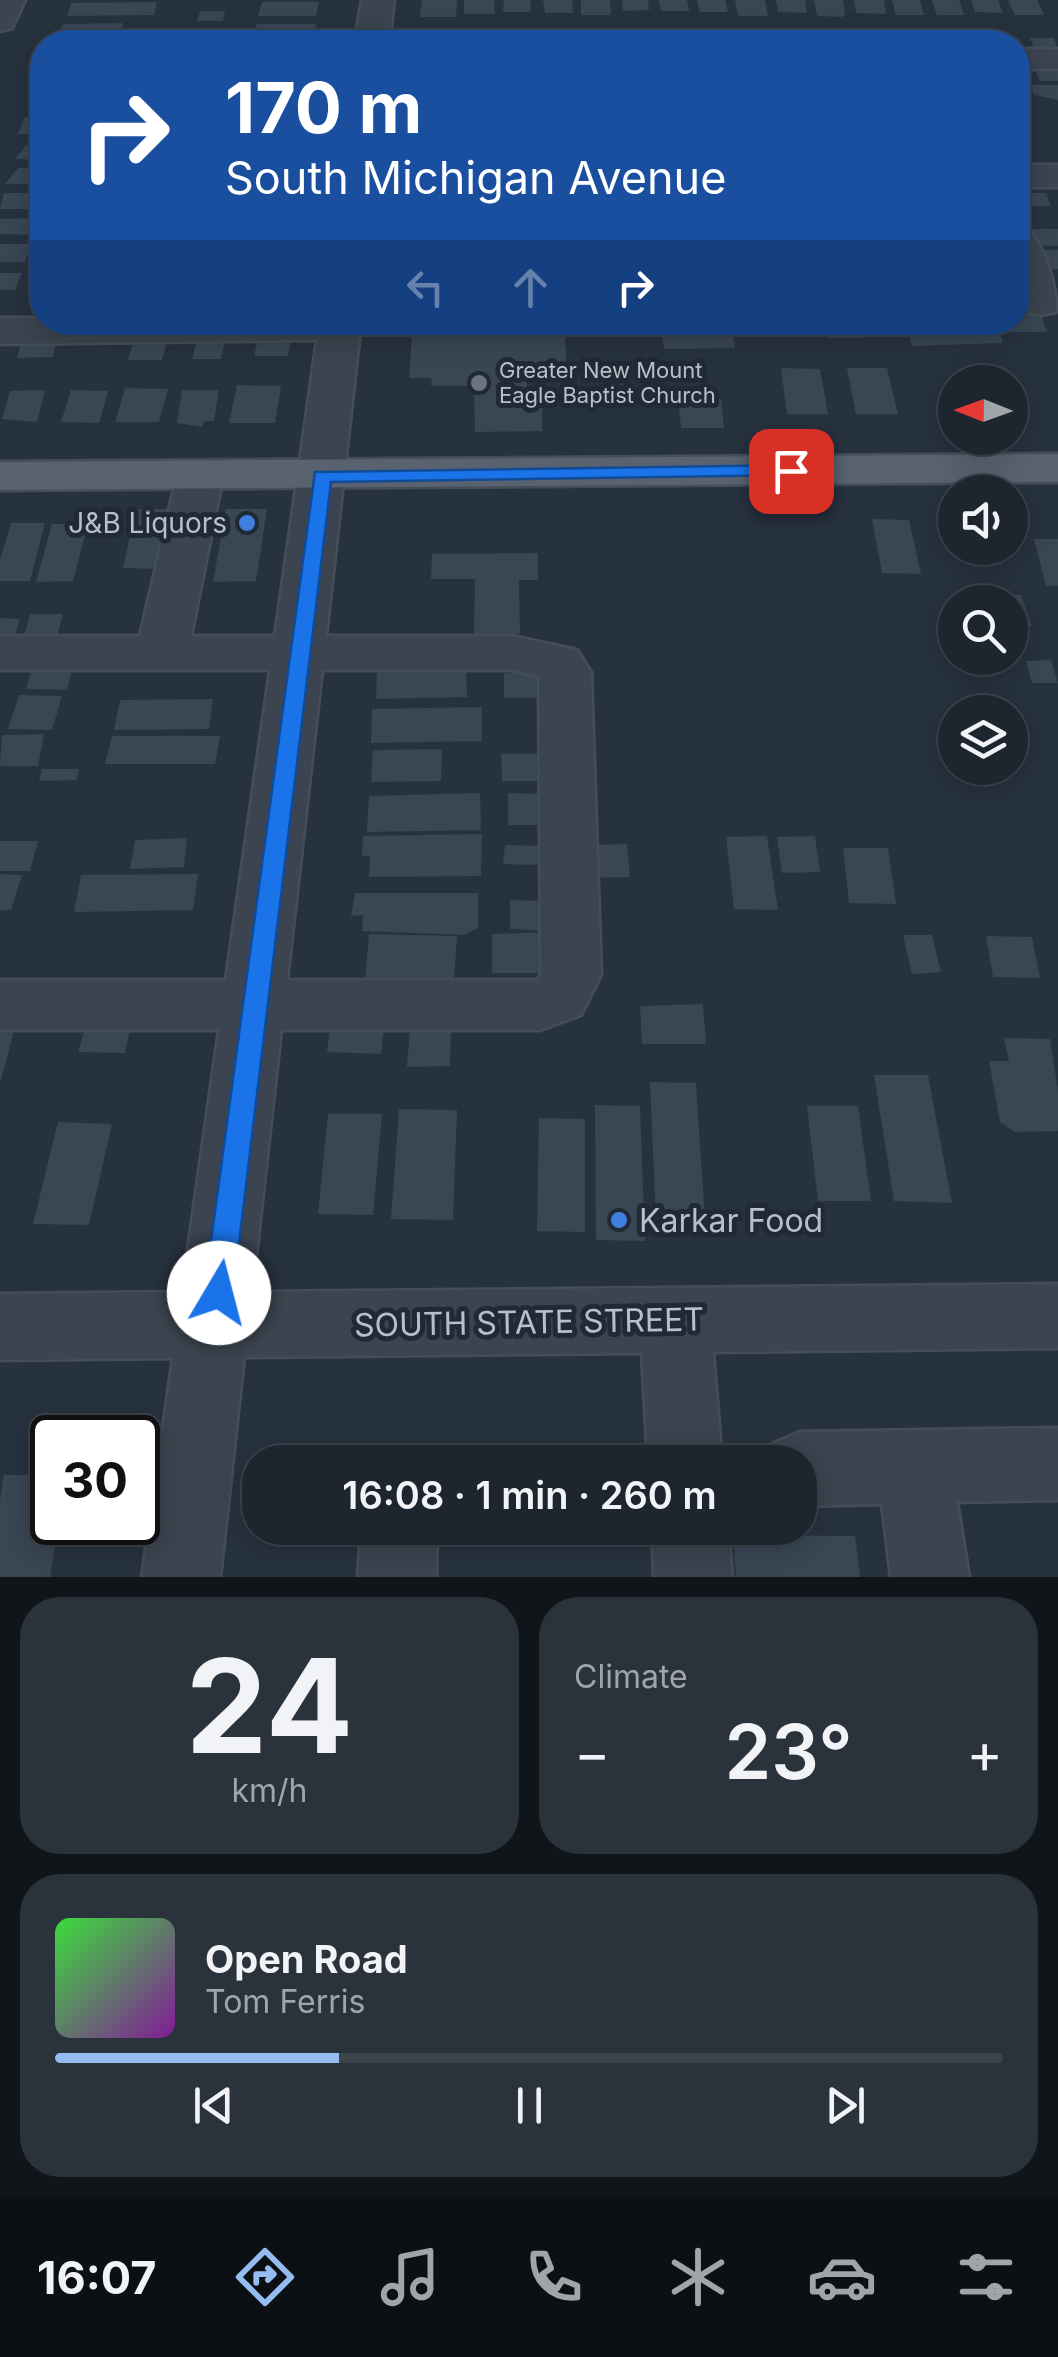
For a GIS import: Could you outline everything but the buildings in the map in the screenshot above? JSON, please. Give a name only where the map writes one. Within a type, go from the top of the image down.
[{"type":"main road","points":[[0,476],[1058,468]]},
{"type":"street","points":[[0,21],[10,0]]},
{"type":"street","points":[[374,30],[378,0]]},
{"type":"street","points":[[1030,59],[1058,59]]},
{"type":"street","points":[[1030,176],[1058,176]]},
{"type":"street","points":[[1030,276],[1039,303]]},
{"type":"street","points":[[0,331],[30,330]]},
{"type":"street","points":[[181,1577],[338,335]]},
{"type":"street","points":[[162,653],[200,476]]},
{"type":"street","points":[[0,1005],[540,1005],[559,998],[572,975],[565,672],[559,662],[512,653],[162,653],[4,666]]},
{"type":"street","name":"SOUTH STATE STREET","points":[[0,1327],[1058,1316]]},
{"type":"street","points":[[674,1320],[684,1445]]},
{"type":"street","points":[[817,1469],[1058,1464]]},
{"type":"street","points":[[914,1467],[930,1577]]},
{"type":"street","points":[[397,1577],[398,1545]]},
{"type":"street","points":[[691,1545],[693,1577]]},
{"type":"place","name":"Greater New Mount Eagle Baptist Church","points":[[479,383]]},
{"type":"place","name":"J&B Liquors","points":[[247,523]]},
{"type":"place","name":"Karkar Food","points":[[619,1220]]},
{"type":"route","points":[[219,1293],[322,476],[791,471]]}]
